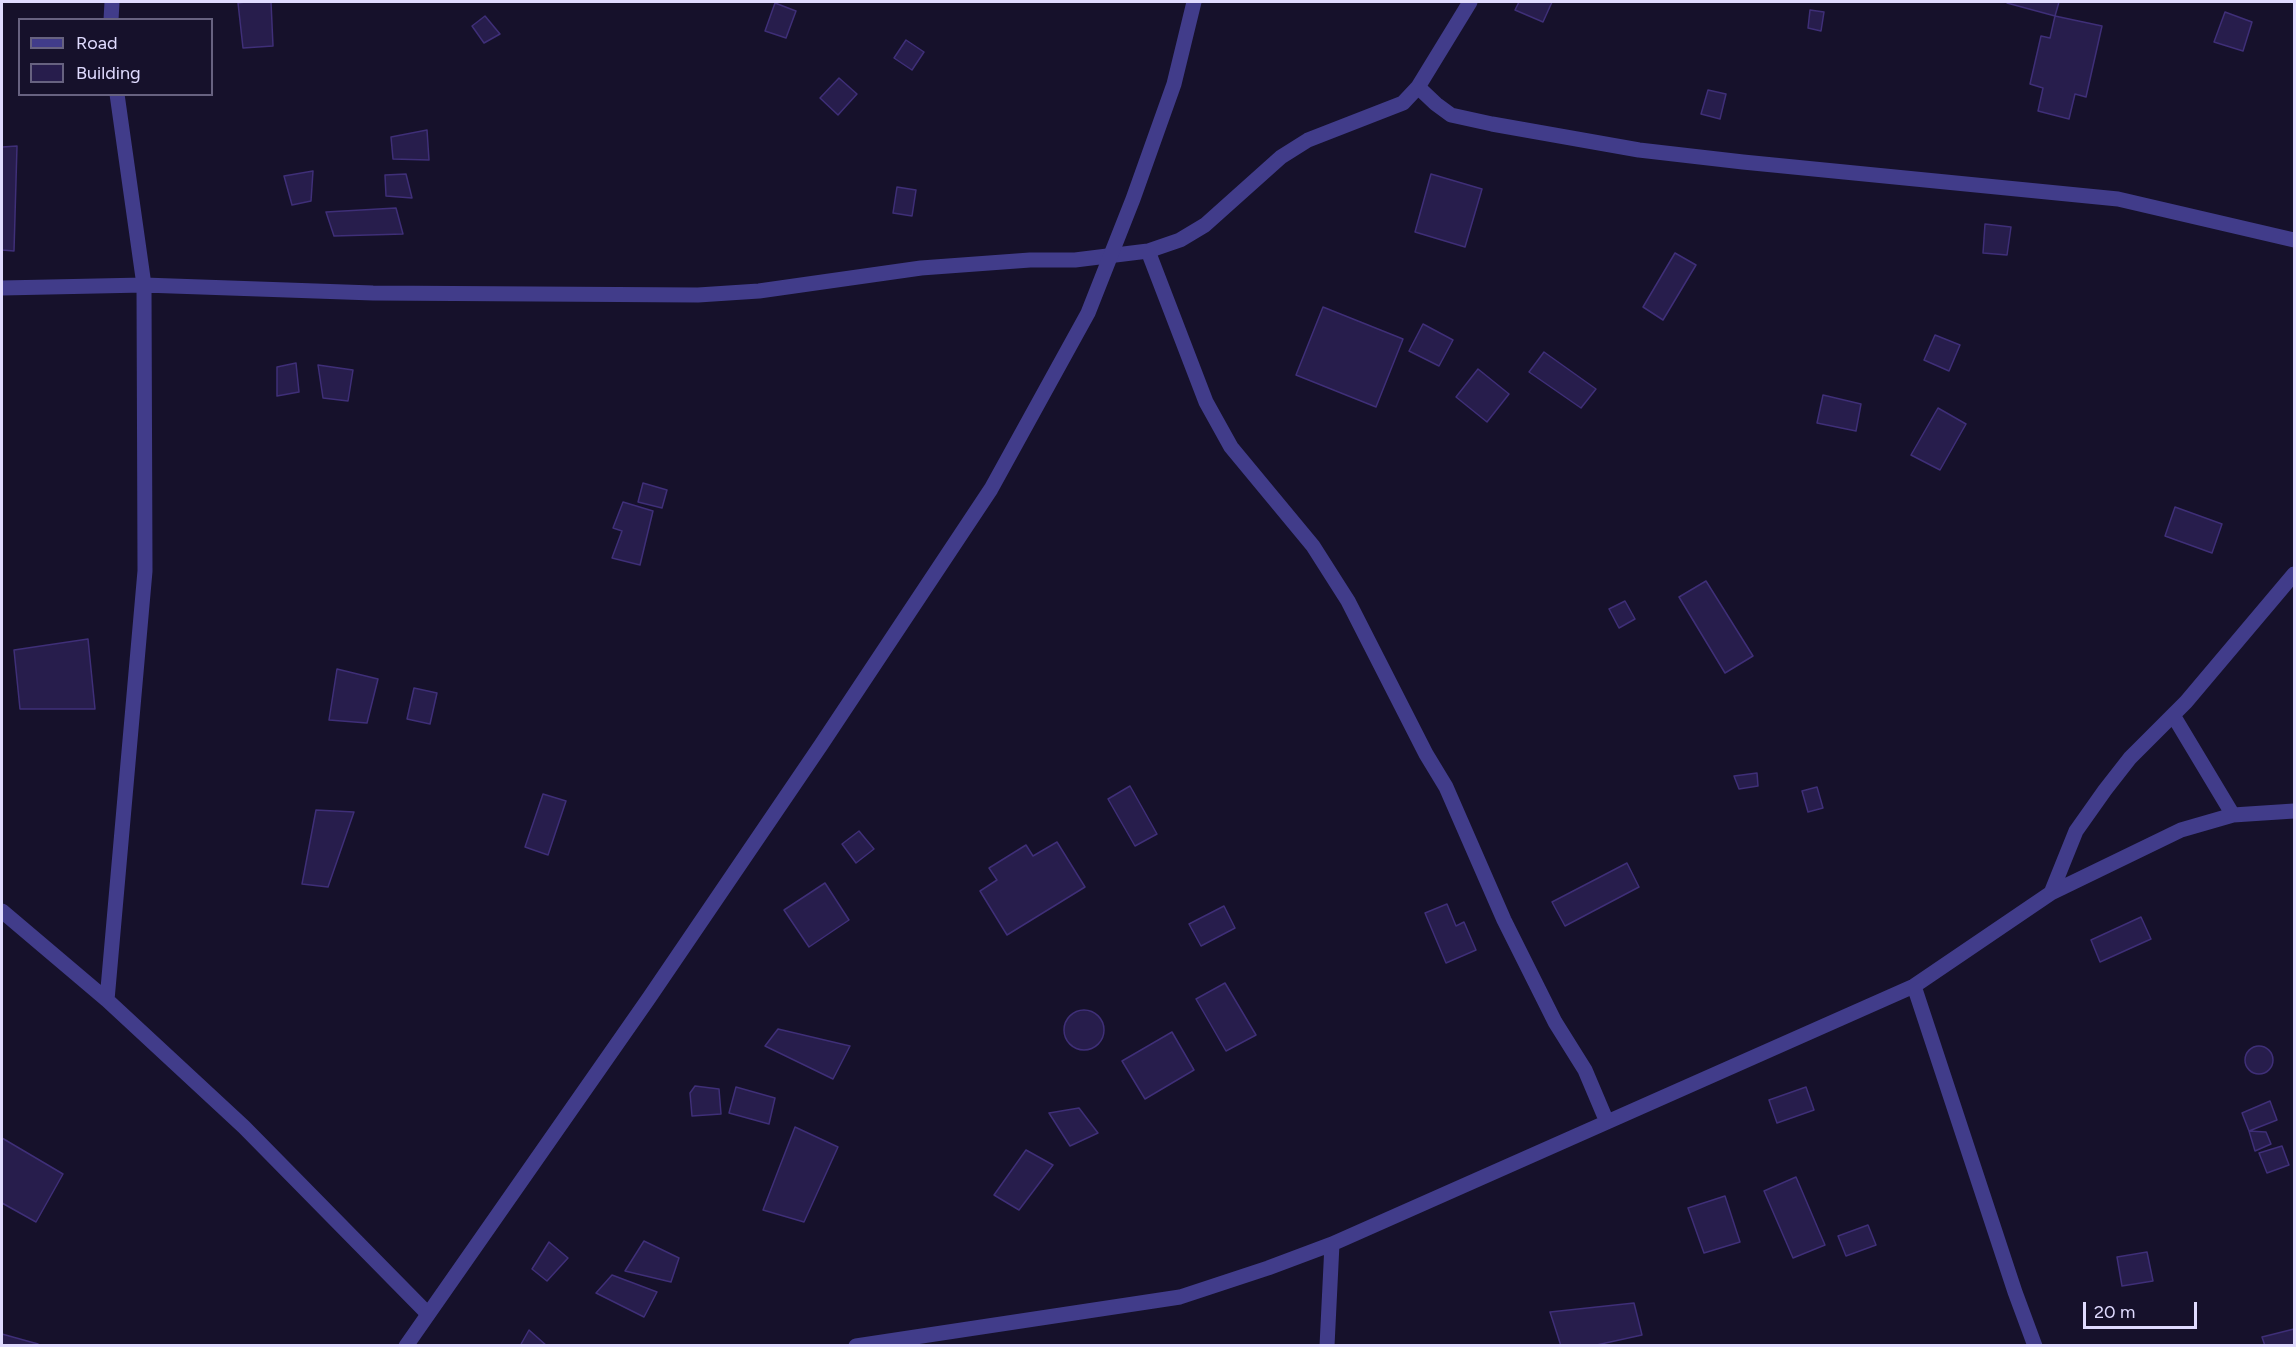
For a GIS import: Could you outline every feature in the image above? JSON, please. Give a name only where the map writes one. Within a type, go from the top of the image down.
[{"type":"street","points":[[111,18],[112,2]]},
{"type":"street","points":[[406,1346],[676,959],[991,489],[1088,313],[1134,199],[1174,84],[1194,2]]},
{"type":"street","points":[[2,288],[144,285],[373,293],[698,295],[812,285],[921,268],[1030,260],[1075,260],[1148,251],[1180,240],[1205,225],[1281,157],[1308,140],[1404,103],[1418,87],[1470,2]]},
{"type":"street","points":[[1418,87],[1451,115],[1640,150],[2118,199],[2295,240]]},
{"type":"street","points":[[107,1000],[145,571],[144,285],[117,96]]},
{"type":"street","points":[[1148,251],[1206,402],[1231,447],[1313,546],[1348,601],[1426,754],[1446,788],[1504,920],[1555,1022],[1585,1070],[1607,1122]]},
{"type":"street","points":[[2050,893],[2076,831],[2130,758],[2173,715],[2295,574]]},
{"type":"street","points":[[2173,715],[2233,814]]},
{"type":"street","points":[[856,1346],[1180,1297],[1268,1268],[1332,1244],[1914,986],[2050,893],[2181,830],[2233,814],[2295,811]]},
{"type":"street","points":[[2,911],[107,1000],[244,1127],[429,1314]]},
{"type":"street","points":[[1914,986],[2014,1292],[2035,1346]]},
{"type":"street","points":[[1326,1346],[1332,1244]]},
{"type":"building","points":[[271,2],[273,46],[243,48],[238,3]]},
{"type":"building","points":[[1519,2],[1552,2],[1543,22],[1515,10]]},
{"type":"building","points":[[2008,2],[2059,2],[2055,16]]},
{"type":"building","points":[[775,3],[796,11],[786,38],[765,31]]},
{"type":"building","points":[[1810,10],[1824,12],[1821,31],[1808,28]]},
{"type":"building","points":[[2225,12],[2252,22],[2243,51],[2214,42]]},
{"type":"building","points":[[485,16],[500,34],[484,43],[472,26]]},
{"type":"building","points":[[2055,16],[2102,26],[2086,97],[2075,94],[2069,119],[2038,111],[2043,88],[2030,84],[2041,36],[2050,38]]},
{"type":"building","points":[[906,40],[924,52],[912,70],[894,58]]},
{"type":"building","points":[[839,78],[857,94],[838,115],[820,98]]},
{"type":"building","points":[[1708,90],[1726,94],[1720,119],[1701,114]]},
{"type":"building","points":[[427,130],[429,160],[393,159],[391,137]]},
{"type":"building","points":[[17,146],[14,251],[2,250],[2,147]]},
{"type":"building","points":[[313,171],[311,201],[292,205],[284,176]]},
{"type":"building","points":[[406,174],[412,198],[386,196],[385,175]]},
{"type":"building","points":[[1431,174],[1482,189],[1465,247],[1415,232]]},
{"type":"building","points":[[897,187],[916,190],[912,216],[893,213]]},
{"type":"building","points":[[396,208],[403,234],[334,236],[326,212]]},
{"type":"building","points":[[1985,224],[2011,227],[2007,255],[1983,253]]},
{"type":"building","points":[[1675,253],[1696,265],[1663,320],[1643,307]]},
{"type":"building","points":[[1323,307],[1403,339],[1376,407],[1296,375]]},
{"type":"building","points":[[1423,324],[1453,340],[1439,366],[1409,351]]},
{"type":"building","points":[[1935,335],[1960,345],[1949,371],[1924,360]]},
{"type":"building","points":[[1544,352],[1596,389],[1581,408],[1529,372]]},
{"type":"building","points":[[296,363],[299,392],[277,396],[277,367]]},
{"type":"building","points":[[318,365],[353,370],[348,401],[323,398]]},
{"type":"building","points":[[1478,369],[1509,394],[1487,422],[1456,397]]},
{"type":"building","points":[[1823,395],[1861,404],[1856,431],[1817,423]]},
{"type":"building","points":[[1938,408],[1966,424],[1940,470],[1911,455]]},
{"type":"building","points":[[643,483],[667,490],[662,508],[638,502]]},
{"type":"building","points":[[623,502],[653,511],[640,565],[612,558],[622,531],[613,528]]},
{"type":"building","points":[[2175,507],[2222,524],[2212,553],[2165,536]]},
{"type":"building","points":[[1706,581],[1753,656],[1725,673],[1679,597]]},
{"type":"building","points":[[1625,601],[1635,619],[1619,628],[1609,609]]},
{"type":"building","points":[[88,639],[95,709],[20,709],[14,650]]},
{"type":"building","points":[[337,669],[378,679],[367,723],[329,720]]},
{"type":"building","points":[[414,688],[437,693],[430,724],[407,719]]},
{"type":"building","points":[[1757,773],[1758,786],[1739,789],[1734,776]]},
{"type":"building","points":[[1130,786],[1157,834],[1135,846],[1108,799]]},
{"type":"building","points":[[1817,787],[1823,808],[1808,812],[1802,791]]},
{"type":"building","points":[[543,794],[566,801],[548,855],[525,847]]},
{"type":"building","points":[[316,810],[354,812],[328,887],[302,884]]},
{"type":"building","points":[[859,831],[874,849],[856,863],[842,844]]},
{"type":"building","points":[[1057,842],[1085,887],[1007,935],[980,891],[997,880],[989,868],[1026,845],[1033,856]]},
{"type":"building","points":[[1627,863],[1639,887],[1565,926],[1552,902]]},
{"type":"building","points":[[825,883],[849,920],[809,947],[784,910]]},
{"type":"building","points":[[1447,904],[1456,926],[1464,922],[1476,950],[1446,963],[1425,913]]},
{"type":"building","points":[[1224,906],[1235,928],[1201,946],[1189,924]]},
{"type":"building","points":[[2141,917],[2151,939],[2100,962],[2091,940]]},
{"type":"building","points":[[1225,983],[1256,1035],[1226,1051],[1196,999]]},
{"type":"building","points":[[1084,1010],[1098,1016],[1104,1030],[1098,1044],[1084,1050],[1070,1044],[1064,1030],[1070,1016]]},
{"type":"building","points":[[778,1029],[850,1046],[833,1079],[765,1046]]},
{"type":"building","points":[[1172,1032],[1194,1070],[1145,1099],[1122,1061]]},
{"type":"building","points":[[2259,1046],[2269,1050],[2273,1060],[2269,1070],[2259,1074],[2249,1070],[2245,1060],[2249,1050]]},
{"type":"building","points":[[695,1086],[719,1089],[721,1114],[692,1116],[690,1093]]},
{"type":"building","points":[[736,1087],[775,1098],[769,1124],[729,1113]]},
{"type":"building","points":[[1806,1087],[1814,1110],[1777,1123],[1769,1100]]},
{"type":"building","points":[[2270,1101],[2277,1120],[2249,1131],[2242,1113]]},
{"type":"building","points":[[1079,1108],[1098,1133],[1070,1146],[1049,1113]]},
{"type":"building","points":[[795,1127],[838,1147],[804,1222],[763,1210]]},
{"type":"building","points":[[2249,1131],[2266,1132],[2271,1144],[2255,1151]]},
{"type":"building","points":[[2,1138],[63,1174],[36,1222],[2,1203]]},
{"type":"building","points":[[2282,1146],[2289,1165],[2267,1173],[2259,1153]]},
{"type":"building","points":[[1026,1150],[1053,1165],[1019,1210],[994,1195]]},
{"type":"building","points":[[1796,1177],[1825,1245],[1793,1258],[1764,1191]]},
{"type":"building","points":[[1725,1196],[1740,1242],[1704,1253],[1688,1208]]},
{"type":"building","points":[[1868,1225],[1876,1245],[1846,1256],[1838,1236]]},
{"type":"building","points":[[644,1241],[679,1258],[671,1282],[625,1271]]},
{"type":"building","points":[[549,1242],[568,1258],[547,1281],[532,1269]]},
{"type":"building","points":[[2147,1252],[2153,1281],[2122,1286],[2117,1257]]},
{"type":"building","points":[[612,1275],[657,1292],[644,1317],[596,1293]]},
{"type":"building","points":[[1634,1303],[1642,1335],[1592,1346],[1561,1346],[1550,1312]]},
{"type":"building","points":[[2294,1329],[2294,1346],[2265,1346],[2262,1337]]},
{"type":"building","points":[[529,1330],[547,1346],[520,1346]]},
{"type":"building","points":[[2,1334],[38,1344],[37,1346],[2,1346]]}]
